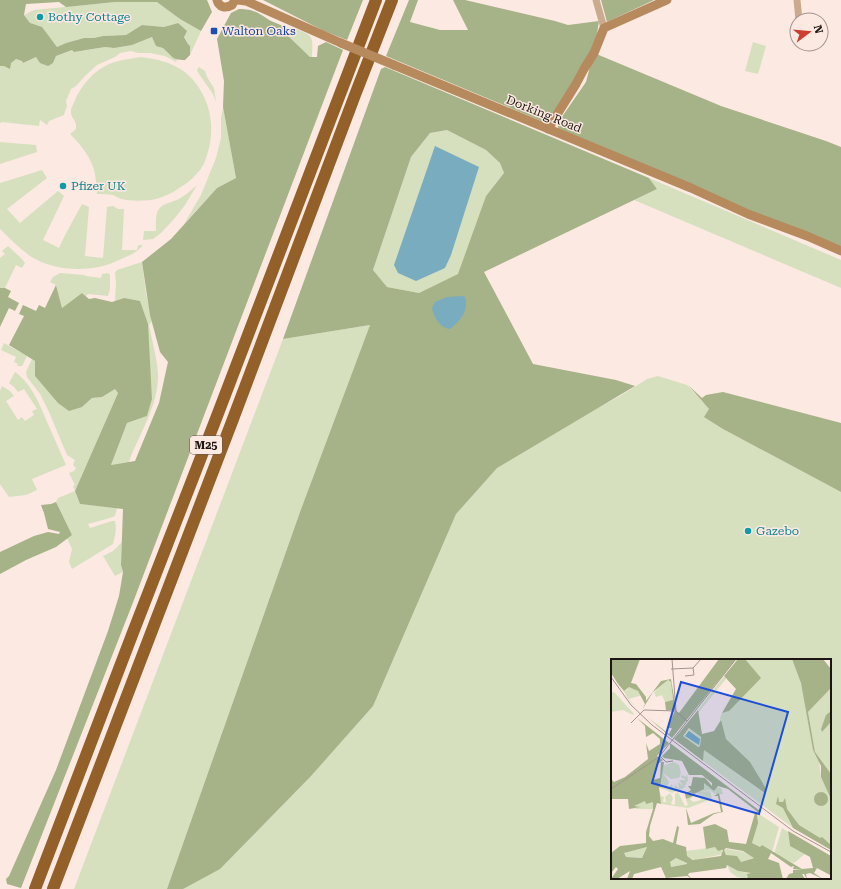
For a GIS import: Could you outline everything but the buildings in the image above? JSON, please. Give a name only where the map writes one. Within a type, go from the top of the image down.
[{"type":"highway","name":"M25","points":[[35,889],[376,0]]},
{"type":"highway","name":"M25","points":[[53,889],[392,0]]},
{"type":"main road","points":[[217,0],[219,5],[225,8],[232,5],[235,0]]},
{"type":"main road","name":"Dorking Road","points":[[238,0],[246,1],[341,43],[677,182],[748,214],[807,236],[841,251]]},
{"type":"main road","points":[[548,129],[594,53],[604,28],[667,0]]},
{"type":"street","points":[[596,0],[604,28]]},
{"type":"street","points":[[797,0],[798,12]]},
{"type":"green space","points":[[0,0],[207,0],[212,12],[201,31],[180,19],[157,2],[115,2],[66,7],[59,2],[26,4],[24,15],[30,23],[42,27],[57,47],[84,38],[126,35],[142,25],[164,27],[178,23],[187,31],[184,37],[190,46],[190,55],[185,60],[175,59],[163,48],[156,46],[152,37],[132,45],[114,48],[105,47],[74,52],[72,50],[56,56],[53,63],[48,66],[40,63],[36,57],[23,63],[22,61],[16,59],[11,63],[10,69],[0,66]]},
{"type":"green space","points":[[263,0],[363,0],[347,40],[324,31]]},
{"type":"green space","points":[[409,0],[418,0],[410,22],[440,30],[468,30],[453,0],[465,0],[568,25],[599,21],[594,53],[721,106],[841,147],[841,249],[559,130],[557,124],[586,82],[593,55],[551,125],[386,56]]},
{"type":"green space","points":[[601,0],[654,0],[607,22]]},
{"type":"green space","points":[[115,2],[158,2],[180,19],[201,31],[190,55],[190,46],[178,23],[164,27],[142,25],[126,35],[84,38],[57,47],[51,39],[30,23],[24,15],[34,10]]},
{"type":"green space","points":[[239,9],[253,11],[283,26],[285,33],[310,57],[317,57],[318,46],[326,42],[343,50],[132,605],[21,888],[7,884],[6,879],[9,876],[56,770],[108,631],[119,596],[123,572],[121,565],[123,509],[80,504],[75,491],[118,393],[115,389],[102,397],[92,398],[82,407],[69,411],[58,403],[35,376],[35,361],[9,345],[24,316],[19,314],[23,305],[36,311],[39,305],[45,308],[56,285],[62,308],[82,293],[89,299],[95,298],[112,302],[124,298],[140,301],[148,324],[152,399],[147,416],[127,423],[111,465],[135,461],[159,403],[168,362],[160,352],[150,315],[142,262],[171,239],[217,188],[236,178],[223,107],[224,81],[217,39],[231,13]]},
{"type":"green space","points":[[283,26],[300,30],[311,37],[312,57],[310,57],[285,33]]},
{"type":"green space","points":[[152,37],[177,60],[176,62],[165,56],[150,53],[138,53],[131,51],[120,53],[115,57],[97,65],[71,89],[66,101],[67,106],[64,115],[49,121],[47,125],[40,120],[39,126],[1,122],[0,124],[0,66],[8,64],[16,59],[22,61],[23,63],[36,57],[53,63],[56,56],[72,50],[75,52],[105,47],[114,48],[132,45]]},
{"type":"green space","points":[[753,42],[766,46],[758,74],[745,71]]},
{"type":"green space","points":[[140,57],[158,60],[176,66],[193,80],[208,107],[211,138],[206,159],[202,168],[193,178],[166,196],[151,200],[136,201],[121,199],[114,195],[97,194],[93,166],[79,143],[70,134],[76,129],[76,123],[71,113],[71,108],[81,89],[89,79],[109,64]]},
{"type":"green space","points":[[199,67],[205,71],[214,88],[216,102],[213,94],[197,70]]},
{"type":"green space","points":[[385,67],[649,178],[657,189],[484,272],[533,364],[616,380],[635,386],[497,468],[456,514],[373,706],[311,776],[220,869],[183,889],[167,889],[300,512],[370,325],[283,339],[381,69]],"holes":[[[447,130],[486,150],[500,163],[504,173],[486,196],[458,274],[419,293],[387,287],[373,270],[411,157],[430,133]]]},
{"type":"green space","points":[[223,107],[236,178],[217,188],[184,224],[201,195],[216,158],[221,138],[221,118]]},
{"type":"green space","points":[[447,130],[486,150],[500,163],[504,173],[486,196],[459,274],[419,293],[387,287],[373,270],[411,157],[430,133]]},
{"type":"green space","points":[[0,142],[36,145],[37,152],[0,164]]},
{"type":"green space","points":[[42,170],[47,178],[7,209],[20,223],[58,191],[64,196],[43,240],[59,248],[82,204],[89,207],[85,256],[103,258],[107,207],[113,206],[118,209],[124,209],[122,250],[137,250],[138,245],[143,245],[141,248],[129,256],[109,264],[86,269],[74,269],[62,268],[40,261],[18,247],[0,229],[0,183]]},
{"type":"green space","points":[[649,178],[841,260],[841,288],[634,200],[657,189]]},
{"type":"green space","points":[[197,185],[185,205],[161,233],[153,239],[143,240],[144,231],[156,231],[157,213],[161,207],[179,199]]},
{"type":"green space","points":[[8,246],[25,263],[22,268],[16,265],[5,288],[0,288],[0,258],[5,254],[2,251]]},
{"type":"green space","points":[[142,262],[146,293],[152,321],[149,325],[157,361],[158,384],[149,416],[129,462],[111,465],[127,423],[147,416],[152,399],[151,382],[124,298],[115,301],[115,273],[117,270]]},
{"type":"green space","points":[[60,273],[101,278],[102,274],[108,273],[110,275],[110,289],[108,296],[88,294],[86,296],[82,293],[62,308],[56,285],[50,282],[53,277]]},
{"type":"green space","points":[[0,288],[5,288],[11,291],[8,297],[19,303],[15,311],[9,308],[0,327]]},
{"type":"green space","points":[[370,325],[300,512],[167,889],[74,889],[283,339]]},
{"type":"green space","points":[[4,343],[27,356],[22,366],[17,366],[18,364],[14,362],[16,357],[1,350]]},
{"type":"green space","points":[[32,359],[82,407],[92,398],[102,397],[115,389],[118,393],[75,491],[73,486],[75,485],[69,473],[74,471],[76,468],[73,465],[75,460],[67,455],[40,394],[27,377],[26,372]]},
{"type":"green space","points":[[15,372],[21,377],[35,395],[66,465],[32,479],[37,490],[26,495],[9,497],[0,484],[0,391],[2,386],[10,391],[14,396],[6,401],[18,420],[22,417],[25,421],[34,415],[32,411],[37,409],[24,389],[18,392],[9,383]]},
{"type":"green space","points":[[658,376],[687,385],[709,409],[723,429],[841,492],[841,889],[169,889],[442,490],[620,396],[647,379]]},
{"type":"green space","points":[[688,385],[702,398],[706,395],[723,392],[841,423],[841,492],[723,429],[704,417],[709,409]]},
{"type":"green space","points":[[75,491],[80,504],[117,508],[115,516],[88,524],[90,528],[115,521],[116,530],[113,544],[72,569],[69,562],[72,549],[67,538],[72,535],[56,502],[58,498]]},
{"type":"green space","points":[[56,502],[72,535],[56,547],[26,560],[0,574],[0,552],[34,536],[48,532],[59,534],[60,532],[48,529],[41,505]]},
{"type":"green space","points":[[122,542],[121,565],[123,572],[115,576],[103,556],[113,551]]},
{"type":"water","points":[[435,146],[479,167],[451,255],[445,268],[416,281],[398,273],[394,265]]},
{"type":"water","points":[[447,297],[465,297],[466,307],[463,315],[457,323],[450,329],[440,325],[432,308],[435,302]]},
{"type":"place","name":"Bothy Cottage","points":[[40,17]]},
{"type":"place","name":"Walton Oaks","points":[[214,31]]},
{"type":"place","name":"Pfizer UK","points":[[63,186]]},
{"type":"place","name":"Gazebo","points":[[748,531]]}]
